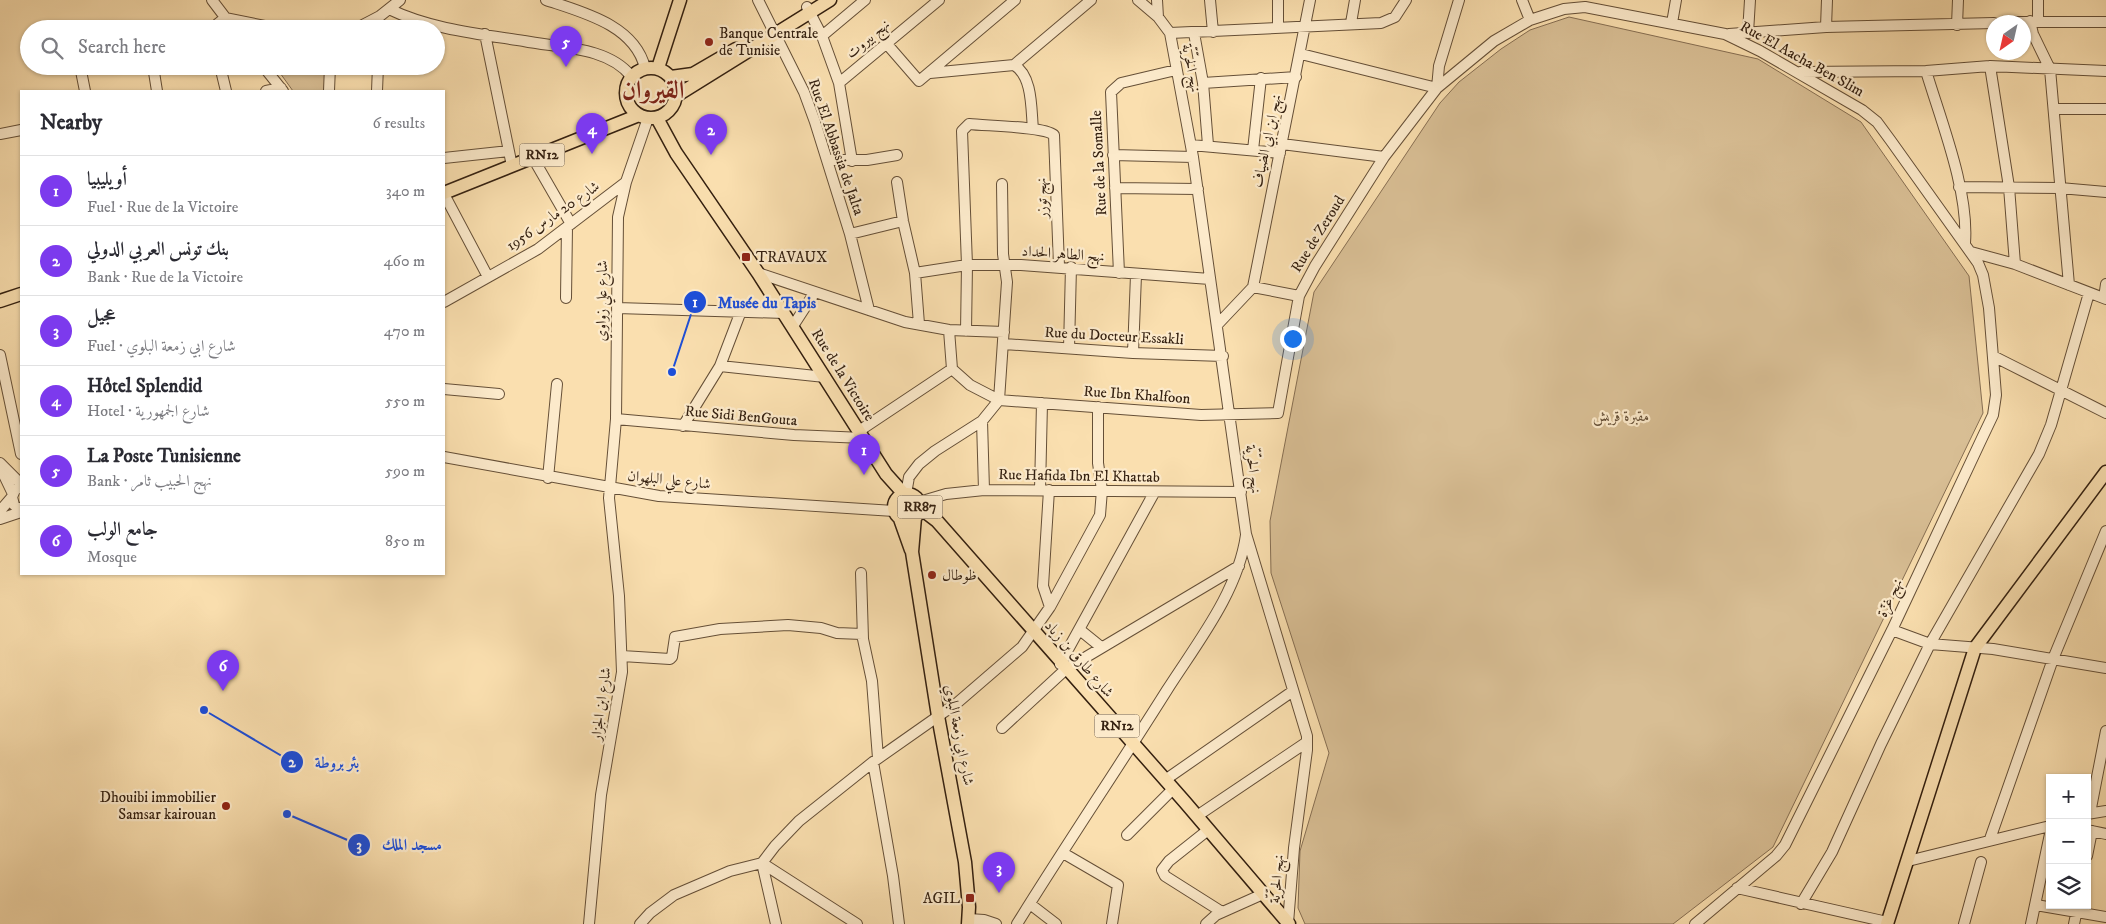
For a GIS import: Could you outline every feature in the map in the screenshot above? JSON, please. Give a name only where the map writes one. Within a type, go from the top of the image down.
[{"type":"main road","points":[[671,77],[676,89],[676,96],[670,110],[648,117],[628,105],[626,98],[627,83],[631,76],[651,68],[680,0]]},
{"type":"main road","points":[[676,96],[773,31],[812,7],[830,0]]},
{"type":"main road","points":[[651,68],[671,77],[694,74],[773,31]]},
{"type":"main road","name":"RN12","points":[[445,193],[533,158],[648,117]]},
{"type":"main road","name":"Rue de la Victoire","points":[[648,117],[676,153],[793,326],[886,474],[900,504]]},
{"type":"main road","points":[[0,301],[20,294]]},
{"type":"main road","points":[[1887,923],[1975,648],[2105,474]]},
{"type":"main road","name":"RR87","points":[[914,496],[918,511],[908,520],[900,504],[914,496]]},
{"type":"main road","name":"شارع ابي زمعة البلوي","points":[[900,504],[912,552],[938,716],[966,862],[968,921]]},
{"type":"main road","name":"شارع ابي زمعة البلوي","points":[[912,552],[918,511]]},
{"type":"main road","name":"شارع طارق بن زياد","points":[[918,511],[930,514],[1063,667],[1169,784],[1289,924]]},
{"type":"street","points":[[212,0],[225,18],[235,20]]},
{"type":"street","points":[[372,20],[400,0]]},
{"type":"street","points":[[546,0],[571,7],[608,24],[634,44],[651,68]]},
{"type":"street","name":"Rue El Abbassia de Jalta","points":[[758,0],[804,92],[828,160],[850,234],[869,310]]},
{"type":"street","points":[[822,36],[866,0]]},
{"type":"street","name":"نهج بيروت","points":[[840,83],[939,0]]},
{"type":"street","points":[[886,43],[915,79],[921,80],[1014,0]]},
{"type":"street","points":[[1014,65],[1091,0]]},
{"type":"street","name":"نهج الحرّيّة","points":[[1138,0],[1158,17],[1170,33],[1198,189],[1223,356],[1246,534],[1307,742],[1294,848],[1289,924]]},
{"type":"street","points":[[1157,0],[1158,17]]},
{"type":"street","points":[[1210,0],[1213,32]]},
{"type":"street","points":[[1278,0],[1278,26]]},
{"type":"street","name":"نهج ابن ابي الضياف","points":[[1253,287],[1310,0]]},
{"type":"street","points":[[1351,23],[1355,0]]},
{"type":"street","points":[[1170,33],[1391,21],[1406,0]]},
{"type":"street","points":[[1300,54],[1437,88],[1439,66],[1459,0]]},
{"type":"street","points":[[1522,0],[1530,20]]},
{"type":"street","points":[[1672,23],[1676,0]]},
{"type":"street","points":[[1748,33],[1750,0]]},
{"type":"street","points":[[1826,27],[1827,0]]},
{"type":"street","points":[[1957,25],[1958,0]]},
{"type":"street","points":[[2038,0],[2033,34],[2050,69],[2068,285]]},
{"type":"street","name":"Rue El Aacha Ben Slim","points":[[1437,88],[1494,41],[1530,20],[1583,3],[1601,5],[1725,34],[1798,72],[1862,110],[1877,122],[1965,243]]},
{"type":"street","points":[[812,7],[840,83],[852,161]]},
{"type":"street","points":[[389,9],[421,20]]},
{"type":"street","points":[[380,16],[380,20]]},
{"type":"street","points":[[2031,21],[2106,22]]},
{"type":"street","points":[[1725,34],[1826,27],[1986,23]]},
{"type":"street","points":[[445,26],[584,51],[617,63],[631,76]]},
{"type":"street","points":[[1194,33],[1203,83],[1208,145]]},
{"type":"street","points":[[485,34],[512,166]]},
{"type":"street","points":[[930,73],[1014,65],[1020,68],[1026,78],[1033,129],[969,124],[964,128],[967,265],[966,331]]},
{"type":"street","points":[[1990,66],[2009,187],[2015,264]]},
{"type":"street","points":[[1798,72],[1926,71],[1990,66],[2106,71]]},
{"type":"street","name":"Rue de la Somalle","points":[[1119,273],[1112,155],[1110,98],[1112,89],[1121,83],[1176,70]]},
{"type":"street","points":[[1926,71],[1960,187],[1965,224],[1965,243]]},
{"type":"street","points":[[82,75],[85,90]]},
{"type":"street","points":[[155,75],[157,90]]},
{"type":"street","points":[[222,75],[226,90]]},
{"type":"street","points":[[270,75],[282,90]]},
{"type":"street","points":[[329,90],[330,75]]},
{"type":"street","points":[[377,90],[378,75]]},
{"type":"street","points":[[1203,83],[1296,77]]},
{"type":"street","points":[[1252,150],[1261,78]]},
{"type":"street","name":"Rue de Zeroud","points":[[1274,414],[1278,413],[1280,409],[1299,296],[1315,266],[1384,158],[1437,88]]},
{"type":"street","points":[[2054,109],[2106,109]]},
{"type":"street","name":"شارع علي زواوي","points":[[610,488],[616,419],[618,217],[626,182],[648,117]]},
{"type":"street","name":"نهج توزر","points":[[1033,129],[1050,132],[1056,139],[1059,266]]},
{"type":"street","points":[[0,134],[20,130]]},
{"type":"street","points":[[1191,144],[1252,150],[1281,149],[1384,158]]},
{"type":"street","points":[[445,158],[509,151]]},
{"type":"street","points":[[828,160],[852,161],[897,155]]},
{"type":"street","points":[[1112,155],[1193,157]]},
{"type":"street","points":[[533,158],[569,226],[566,298]]},
{"type":"street","name":"شارع 20 مارس 1956","points":[[445,301],[538,249],[626,182]]},
{"type":"street","points":[[897,182],[903,221],[915,273],[919,324]]},
{"type":"street","points":[[900,504],[909,477],[925,458],[982,422],[999,400],[1004,344],[1006,282],[1002,184]]},
{"type":"street","points":[[1960,187],[2060,188],[2106,192]]},
{"type":"street","points":[[1115,188],[1198,189]]},
{"type":"street","points":[[445,195],[488,277]]},
{"type":"street","points":[[850,234],[903,221]]},
{"type":"street","name":"نهج غزّة","points":[[1695,924],[1776,856],[1785,845],[1892,630],[1992,415],[1996,395],[1987,293],[1983,274],[1965,243]]},
{"type":"street","points":[[1971,252],[2015,264],[2105,298],[2106,284]]},
{"type":"street","name":"نهج الطاهر الحداد","points":[[915,273],[967,265],[1059,266],[1136,275],[1210,279]]},
{"type":"street","points":[[1069,348],[1072,267]]},
{"type":"street","points":[[758,273],[869,310],[919,324],[949,330],[1004,332]]},
{"type":"street","points":[[1133,353],[1136,275]]},
{"type":"street","points":[[1218,324],[1253,287],[1299,296]]},
{"type":"street","points":[[793,326],[815,292]]},
{"type":"street","points":[[1801,904],[1832,852],[1881,744],[1930,644],[2039,454],[2061,390],[2089,293]]},
{"type":"street","points":[[617,308],[784,313]]},
{"type":"street","points":[[683,426],[720,366],[741,311]]},
{"type":"street","points":[[949,330],[952,369],[970,385],[999,400]]},
{"type":"street","name":"Rue du Docteur Essakli","points":[[1004,344],[1133,353],[1223,356]]},
{"type":"street","points":[[0,355],[20,449]]},
{"type":"street","points":[[1993,356],[2106,414]]},
{"type":"street","points":[[720,366],[825,377]]},
{"type":"street","points":[[861,434],[952,369]]},
{"type":"street","points":[[548,478],[557,384]]},
{"type":"street","points":[[445,389],[499,394]]},
{"type":"street","name":"Rue Ibn Khalfoon","points":[[999,400],[1201,415],[1274,414]]},
{"type":"street","points":[[1042,403],[1044,490],[1043,586],[1050,607]]},
{"type":"street","points":[[640,924],[674,895],[730,871],[762,863],[799,821],[876,760],[938,716],[1014,656],[1034,632],[1050,607],[1096,523],[1102,507],[1102,490],[1098,463],[1098,407]]},
{"type":"street","name":"Rue Sidi BenGouta","points":[[616,419],[794,435],[861,434]]},
{"type":"street","points":[[982,422],[984,490]]},
{"type":"street","name":"شارع علي البلهوان","points":[[445,457],[548,478],[690,499],[900,504]]},
{"type":"street","points":[[0,463],[20,484]]},
{"type":"street","points":[[0,467],[12,495],[14,505],[20,510]]},
{"type":"street","points":[[0,511],[20,486]]},
{"type":"street","name":"شارع ابن الجزار","points":[[589,924],[601,795],[620,695],[622,656],[610,488]]},
{"type":"street","name":"Rue Hafida Ibn El Khattab","points":[[918,511],[946,494],[984,490],[1102,490],[1154,493],[1241,492]]},
{"type":"street","points":[[1063,667],[1080,630],[1154,493]]},
{"type":"street","points":[[0,519],[20,511]]},
{"type":"street","points":[[1990,839],[2053,658],[2106,531]]},
{"type":"street","points":[[1017,924],[1204,631],[1239,566],[1246,534]]},
{"type":"street","points":[[1002,728],[1063,667],[1101,647],[1239,566]]},
{"type":"street","points":[[861,573],[862,634],[872,681],[876,760],[899,924]]},
{"type":"street","points":[[622,656],[670,659],[672,657],[675,637],[720,629],[794,625],[837,633],[862,634]]},
{"type":"street","points":[[1080,630],[1101,647]]},
{"type":"street","points":[[1892,630],[1930,644],[2053,658],[2106,668]]},
{"type":"street","points":[[1127,835],[1169,784],[1293,691]]},
{"type":"street","points":[[2091,800],[2106,731]]},
{"type":"street","points":[[1197,816],[1307,742]]},
{"type":"street","points":[[2091,814],[2106,811]]},
{"type":"street","points":[[1908,861],[1990,839],[2046,827]]},
{"type":"street","points":[[1208,830],[1169,861],[1162,870],[1171,880],[1222,912]]},
{"type":"street","points":[[2091,831],[2106,834]]},
{"type":"street","points":[[1063,853],[1118,885],[1112,924]]},
{"type":"street","points":[[2031,924],[2046,854]]},
{"type":"street","points":[[1964,924],[1981,862]]},
{"type":"street","points":[[762,863],[776,924]]},
{"type":"street","points":[[762,863],[857,924]]},
{"type":"street","points":[[1737,888],[1887,923]]},
{"type":"street","points":[[1206,924],[1222,912],[1263,894]]},
{"type":"street","points":[[1030,904],[1056,924]]},
{"type":"street","points":[[2036,905],[2046,906]]},
{"type":"street","points":[[2074,924],[2077,909],[2106,917]]},
{"type":"street","points":[[968,921],[984,920],[996,924]]},
{"type":"green space","name":"مقبرة قريش","points":[[1569,17],[1758,59],[1861,122],[1969,276],[1983,413],[1773,847],[1673,924],[1305,924],[1298,908],[1300,851],[1329,753],[1271,573],[1270,521],[1314,292],[1440,103],[1459,82],[1501,49],[1530,30]]},
{"type":"green space","points":[[281,75],[331,75],[330,90],[292,90]]},
{"type":"place","name":"Banque Centrale de Tunisie","points":[[709,42]]},
{"type":"place","name":"La Poste Tunisienne","points":[[566,67]]},
{"type":"place","name":"Hôtel Splendid","points":[[592,154]]},
{"type":"place","name":"بنك تونس العربي الدولي","points":[[711,155]]},
{"type":"place","name":"TRAVAUX","points":[[746,257]]},
{"type":"place","name":"Musée du Tapis","points":[[672,372]]},
{"type":"place","name":"أويليبيا","points":[[864,475]]},
{"type":"place","name":"طوطال","points":[[932,575]]},
{"type":"place","name":"جامع الولب","points":[[223,691]]},
{"type":"place","name":"بئر بروطة","points":[[204,710]]},
{"type":"place","name":"Dhouibi immobilier Samsar kairouan","points":[[226,806]]},
{"type":"place","name":"مسجد الملك","points":[[287,814]]},
{"type":"place","name":"عجيل","points":[[999,893]]},
{"type":"place","name":"AGIL","points":[[970,898]]},
{"type":"district","name":"القيروان","points":[[653,90]]}]
